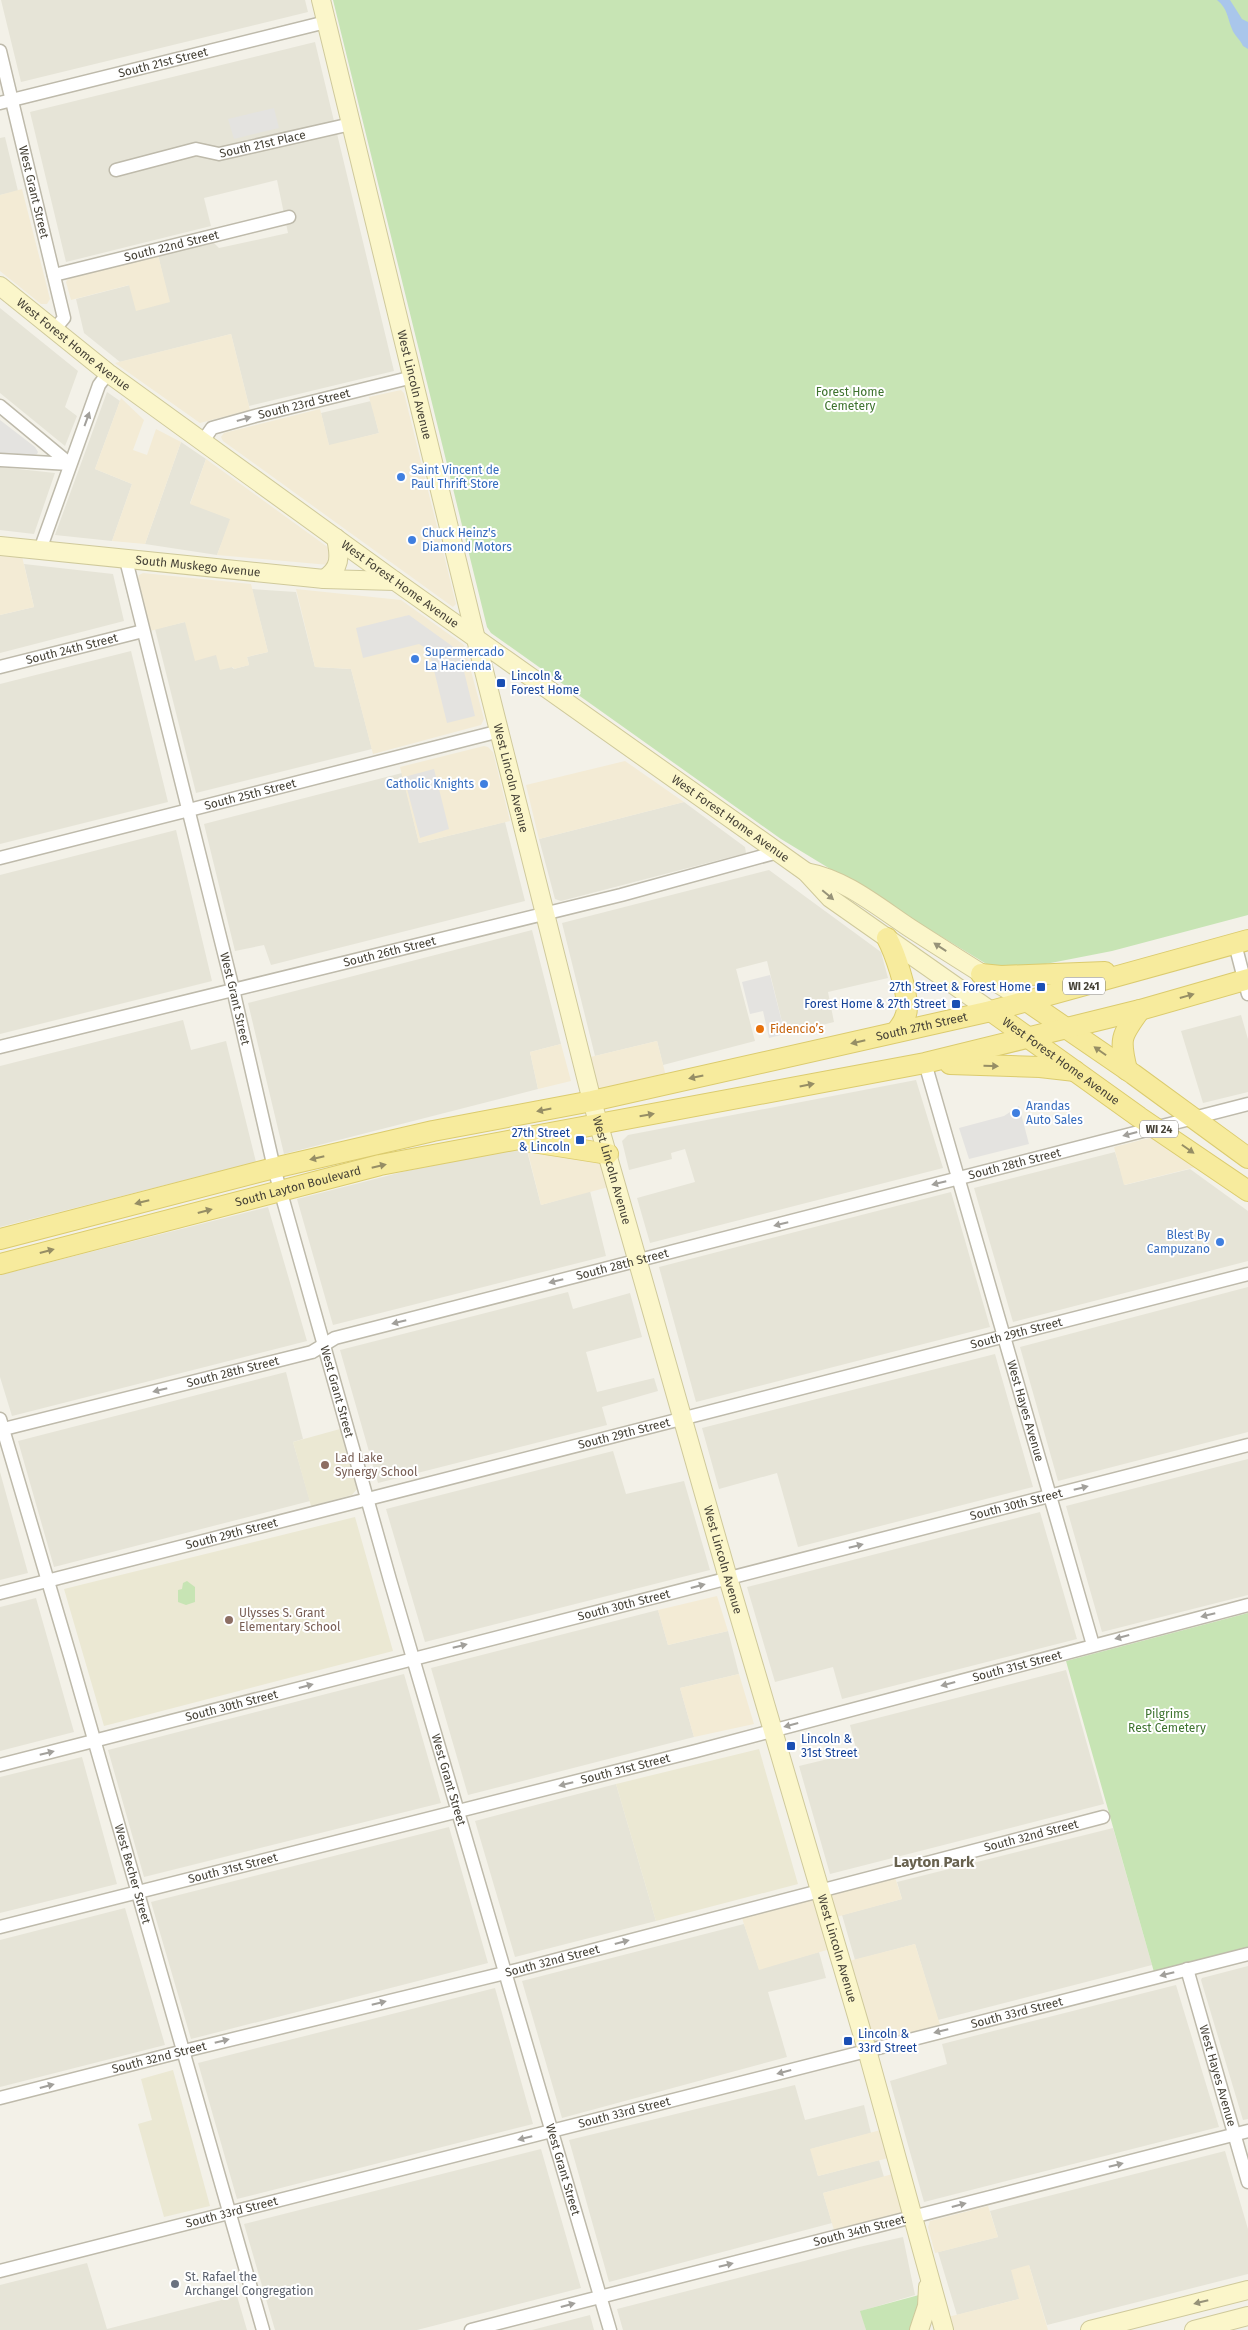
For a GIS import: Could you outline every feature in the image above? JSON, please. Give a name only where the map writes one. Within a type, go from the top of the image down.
[{"type":"main road","name":"West Lincoln Avenue","points":[[321,0],[476,639],[592,1101],[772,1730],[867,2050],[944,2330]]},
{"type":"main road","name":"West Forest Home Avenue","points":[[0,286],[108,373],[395,582],[806,872],[830,898],[1139,1117],[1157,1127],[1248,1190]]},
{"type":"main road","points":[[324,579],[332,573],[340,558],[336,538]]},
{"type":"main road","name":"South Muskego Avenue","points":[[0,546],[324,579],[395,582]]},
{"type":"main road","name":"West Forest Home Avenue","points":[[806,872],[827,876],[850,888],[981,974],[1028,1002],[1127,1070],[1248,1158]]},
{"type":"main road","points":[[887,938],[894,952],[907,1001],[905,1020],[896,1032]]},
{"type":"main road","name":"South 27th Street","points":[[592,1101],[1028,1002],[1241,942]]},
{"type":"main road","points":[[981,974],[1001,976],[1140,971]]},
{"type":"main road","points":[[599,1124],[925,1063],[1247,984]]},
{"type":"main road","points":[[1127,1070],[1122,1038],[1140,1010]]},
{"type":"main road","points":[[925,1063],[1040,1067],[1077,1072]]},
{"type":"main road","name":"South Layton Boulevard","points":[[0,1239],[274,1168],[433,1131],[592,1101]]},
{"type":"main road","name":"South Layton Boulevard","points":[[0,1264],[380,1166],[599,1124]]},
{"type":"main road","points":[[514,1140],[608,1154]]},
{"type":"main road","points":[[919,2330],[927,2306],[929,2279]]},
{"type":"main road","points":[[1090,2330],[1248,2290]]},
{"type":"main road","points":[[1194,2330],[1248,2316]]},
{"type":"street","name":"South 21st Street","points":[[6,101],[326,22]]},
{"type":"street","name":"West Grant Street","points":[[0,51],[6,101],[64,318],[54,330]]},
{"type":"street","name":"South 21st Place","points":[[116,170],[196,149],[219,154],[351,124]]},
{"type":"street","name":"South 22nd Street","points":[[54,275],[289,217]]},
{"type":"street","points":[[40,550],[99,385],[108,373]]},
{"type":"street","name":"South 23rd Street","points":[[203,441],[212,428],[413,377]]},
{"type":"street","points":[[0,406],[70,464]]},
{"type":"street","points":[[0,460],[70,464]]},
{"type":"street","name":"West Grant Street","points":[[126,560],[233,989],[274,1168],[413,1658],[610,2330]]},
{"type":"street","name":"South 24th Street","points":[[0,667],[143,631]]},
{"type":"street","name":"South 25th Street","points":[[0,858],[500,731]]},
{"type":"street","name":"South 26th Street","points":[[0,1047],[544,913],[778,852]]},
{"type":"street","points":[[1241,942],[1247,984]]},
{"type":"street","name":"West Hayes Avenue","points":[[925,1063],[1093,1645]]},
{"type":"street","name":"South 28th Street","points":[[1,1426],[312,1352],[335,1338],[1248,1104]]},
{"type":"street","name":"South 29th Street","points":[[0,1593],[1248,1274]]},
{"type":"street","name":"West Becher Street","points":[[1,1426],[138,1892],[263,2330]]},
{"type":"street","name":"South 30th Street","points":[[0,1765],[1248,1445]]},
{"type":"street","name":"South 31st Street","points":[[0,1927],[772,1730],[1248,1605]]},
{"type":"street","name":"South 32nd Street","points":[[0,2098],[506,1972],[1103,1817]]},
{"type":"street","name":"South 33rd Street","points":[[0,2271],[1248,1954]]},
{"type":"street","name":"West Hayes Avenue","points":[[1187,1970],[1248,2182]]},
{"type":"street","name":"South 34th Street","points":[[471,2330],[1248,2131]]},
{"type":"shaded area","points":[[1,0],[305,0],[308,12],[21,82]]},
{"type":"shaded area","points":[[315,42],[394,371],[249,406],[231,334],[120,362],[84,333],[76,299],[130,285],[169,302],[158,255],[214,243],[219,248],[288,233],[277,180],[204,198],[211,226],[66,262],[30,112]]},
{"type":"shaded area","points":[[274,108],[279,128],[234,139],[228,119]]},
{"type":"shaded area","points":[[5,137],[18,191],[0,195],[0,138]]},
{"type":"shaded area","points":[[22,189],[50,299],[47,304],[41,304],[0,271],[0,195]]},
{"type":"shaded area","points":[[158,255],[170,302],[136,311],[129,285],[71,300],[66,282],[69,277]]},
{"type":"shaded area","points":[[0,308],[78,371],[65,407],[77,416],[65,446],[0,393]]},
{"type":"shaded area","points":[[231,334],[250,410],[200,423],[115,363]]},
{"type":"shaded area","points":[[401,390],[404,393],[456,604],[453,607],[223,441],[221,437],[224,433],[320,409],[329,445],[379,433],[369,397]]},
{"type":"shaded area","points":[[107,392],[120,401],[95,469],[132,484],[112,541],[55,535]]},
{"type":"shaded area","points":[[121,398],[144,420],[133,450],[147,455],[156,429],[181,442],[145,544],[112,541],[132,484],[95,469]]},
{"type":"shaded area","points":[[371,401],[379,433],[329,446],[321,413]]},
{"type":"shaded area","points":[[0,420],[35,447],[38,452],[37,454],[28,456],[0,453]]},
{"type":"shaded area","points":[[181,442],[206,459],[190,503],[231,519],[217,555],[145,544]]},
{"type":"shaded area","points":[[206,459],[333,551],[329,565],[217,555],[230,519],[190,504]]},
{"type":"shaded area","points":[[0,467],[55,473],[34,534],[0,530]]},
{"type":"shaded area","points":[[0,546],[20,548],[34,607],[0,615]]},
{"type":"shaded area","points":[[24,564],[113,574],[124,621],[0,653],[0,615],[34,607]]},
{"type":"shaded area","points":[[143,573],[251,584],[268,652],[247,657],[249,665],[234,669],[233,667],[220,670],[216,655],[195,661],[185,622],[150,631],[137,581],[139,575]]},
{"type":"shaded area","points":[[252,589],[296,592],[315,667],[351,669],[372,749],[196,793],[155,629],[185,622],[217,655],[234,669],[249,665],[247,657],[268,652]]},
{"type":"shaded area","points":[[296,589],[401,600],[464,645],[484,719],[481,725],[373,754],[351,669],[315,667]]},
{"type":"shaded area","points":[[409,615],[459,651],[475,716],[447,723],[429,650],[419,644],[363,658],[356,628]]},
{"type":"shaded area","points":[[131,651],[168,802],[0,844],[0,684]]},
{"type":"shaded area","points":[[484,746],[493,752],[510,821],[419,843],[400,767]]},
{"type":"shaded area","points":[[625,761],[684,802],[539,839],[526,785]]},
{"type":"shaded area","points":[[434,769],[449,829],[420,838],[404,777]]},
{"type":"shaded area","points":[[402,773],[419,843],[505,822],[525,901],[271,965],[264,945],[235,951],[204,824]]},
{"type":"shaded area","points":[[684,802],[745,847],[746,853],[561,901],[555,899],[539,839]]},
{"type":"shaded area","points":[[176,830],[212,981],[0,1034],[0,875]]},
{"type":"shaded area","points":[[769,870],[881,952],[888,978],[828,992],[834,1022],[785,1034],[767,961],[736,969],[755,1041],[663,1065],[657,1041],[595,1056],[562,923]]},
{"type":"shaded area","points":[[532,930],[561,1044],[530,1052],[538,1089],[284,1154],[248,1003]]},
{"type":"shaded area","points":[[770,975],[785,1034],[769,1038],[763,1011],[750,1014],[742,982]]},
{"type":"shaded area","points":[[1241,1015],[1248,1039],[1248,1092],[1203,1103],[1181,1031]]},
{"type":"shaded area","points":[[183,1020],[191,1050],[226,1041],[256,1162],[0,1227],[0,1066]]},
{"type":"shaded area","points":[[657,1041],[668,1084],[592,1101],[582,1059]]},
{"type":"shaded area","points":[[561,1044],[571,1081],[538,1089],[530,1052]]},
{"type":"shaded area","points":[[916,1080],[943,1168],[650,1243],[637,1198],[695,1182],[685,1149],[671,1153],[672,1159],[629,1170],[622,1141],[628,1135]]},
{"type":"shaded area","points":[[1019,1106],[1029,1144],[969,1159],[959,1128],[1004,1116]]},
{"type":"shaded area","points":[[1153,1137],[1196,1167],[1124,1185],[1114,1147]]},
{"type":"shaded area","points":[[525,1141],[608,1154],[616,1185],[541,1205]]},
{"type":"shaded area","points":[[517,1149],[527,1151],[541,1205],[590,1191],[606,1256],[333,1325],[297,1199],[406,1171]]},
{"type":"shaded area","points":[[1115,1152],[1125,1185],[1190,1169],[1248,1211],[1248,1261],[1013,1322],[974,1188]]},
{"type":"shaded area","points":[[951,1192],[990,1327],[696,1402],[659,1267]]},
{"type":"shaded area","points":[[268,1207],[307,1341],[12,1416],[0,1377],[0,1275]]},
{"type":"shaded area","points":[[1248,1287],[1248,1432],[1058,1481],[1020,1347]]},
{"type":"shaded area","points":[[568,1292],[573,1309],[630,1293],[642,1337],[586,1352],[597,1392],[654,1378],[658,1391],[602,1407],[607,1425],[378,1483],[340,1350]]},
{"type":"shaded area","points":[[995,1354],[1033,1487],[798,1547],[777,1473],[719,1489],[702,1428]]},
{"type":"shaded area","points":[[286,1372],[303,1439],[293,1442],[310,1501],[54,1567],[18,1441]]},
{"type":"shaded area","name":"Lad Lake Synergy School","points":[[340,1429],[357,1489],[352,1495],[311,1506],[293,1442]]},
{"type":"shaded area","points":[[613,1451],[626,1494],[684,1481],[710,1570],[425,1642],[386,1509]]},
{"type":"shaded area","points":[[1248,1459],[1248,1595],[1102,1632],[1066,1506]]},
{"type":"shaded area","points":[[0,1472],[28,1573],[0,1580]]},
{"type":"shaded area","points":[[1040,1512],[1077,1639],[842,1699],[833,1667],[775,1682],[747,1587]]},
{"type":"shaded area","name":"Ulysses S. Grant Elementary School","points":[[355,1517],[393,1651],[104,1726],[64,1589]]},
{"type":"shaded area","points":[[717,1596],[728,1631],[668,1645],[658,1610]]},
{"type":"shaded area","points":[[36,1598],[74,1732],[0,1751],[0,1607]]},
{"type":"shaded area","points":[[658,1610],[668,1645],[728,1631],[739,1674],[680,1688],[694,1737],[468,1795],[431,1668]]},
{"type":"shaded area","points":[[1066,1670],[1104,1804],[830,1874],[799,1766],[857,1752],[850,1725]]},
{"type":"shaded area","points":[[404,1674],[441,1803],[144,1877],[108,1750]]},
{"type":"shaded area","points":[[739,1674],[754,1724],[694,1737],[680,1688]]},
{"type":"shaded area","points":[[759,1749],[798,1884],[656,1921],[616,1784]]},
{"type":"shaded area","points":[[82,1757],[117,1884],[0,1913],[0,1777]]},
{"type":"shaded area","points":[[616,1784],[656,1921],[515,1957],[475,1821]]},
{"type":"shaded area","points":[[449,1827],[488,1963],[191,2039],[151,1902]]},
{"type":"shaded area","points":[[1113,1828],[1152,1965],[938,2020],[915,1944],[855,1960],[842,1915],[902,1899],[897,1882]]},
{"type":"shaded area","points":[[893,1871],[902,1899],[829,1919],[837,1947],[759,1970],[740,1912]]},
{"type":"shaded area","points":[[125,1908],[165,2045],[0,2087],[0,1940]]},
{"type":"shaded area","points":[[744,1924],[759,1969],[819,1952],[826,1978],[768,1992],[787,2057],[562,2118],[522,1981]]},
{"type":"shaded area","points":[[915,1944],[942,2031],[867,2050],[841,1963]]},
{"type":"shaded area","points":[[1248,1966],[1248,2119],[1243,2120],[1201,1980],[1202,1978]]},
{"type":"shaded area","points":[[1176,1985],[1219,2127],[924,2202],[890,2081],[947,2064],[942,2044]]},
{"type":"shaded area","points":[[495,1988],[533,2124],[237,2199],[198,2063]]},
{"type":"shaded area","points":[[173,2070],[210,2206],[164,2217],[138,2124],[152,2120],[141,2079]]},
{"type":"shaded area","points":[[795,2085],[805,2120],[864,2105],[871,2133],[811,2149],[818,2176],[879,2160],[884,2177],[823,2193],[832,2223],[609,2282],[569,2140]]},
{"type":"shaded area","points":[[888,2128],[896,2156],[818,2176],[810,2149]]},
{"type":"shaded area","points":[[541,2149],[581,2288],[417,2330],[275,2330],[244,2224]]},
{"type":"shaded area","points":[[1225,2151],[1248,2229],[1248,2274],[1047,2325],[1029,2265],[1019,2299],[957,2315],[938,2252],[998,2237],[990,2211]]},
{"type":"shaded area","points":[[900,2172],[912,2217],[836,2237],[823,2193]]},
{"type":"shaded area","points":[[988,2206],[998,2237],[935,2253],[928,2227],[930,2221]]},
{"type":"shaded area","points":[[903,2237],[915,2295],[861,2311],[866,2330],[623,2330],[617,2309]]},
{"type":"shaded area","points":[[87,2263],[107,2329],[237,2296],[247,2330],[0,2330],[0,2285]]},
{"type":"shaded area","points":[[1029,2265],[1048,2330],[944,2330],[940,2319],[1019,2299],[1011,2270]]},
{"type":"shaded area","points":[[590,2315],[594,2330],[532,2330]]},
{"type":"green space","name":"Forest Home Cemetery","points":[[333,0],[1248,0],[1248,915],[1112,951],[1005,972],[993,968],[781,839],[491,633],[487,627]]},
{"type":"green space","points":[[187,1581],[195,1587],[195,1602],[186,1605],[178,1602],[178,1590],[182,1589],[183,1583]]},
{"type":"green space","name":"Pilgrims Rest Cemetery","points":[[1248,1613],[1248,1949],[1154,1972],[1066,1661]]},
{"type":"green space","points":[[919,2295],[919,2305],[912,2330],[866,2330],[860,2311]]},
{"type":"water","points":[[1217,0],[1230,0],[1242,19],[1248,22],[1248,49],[1243,46],[1234,33],[1225,10]]},
{"type":"place","name":"Saint Vincent de Paul Thrift Store","points":[[401,477]]},
{"type":"place","name":"Chuck Heinz's Diamond Motors","points":[[412,540]]},
{"type":"place","name":"Supermercado La Hacienda","points":[[415,659]]},
{"type":"place","name":"Lincoln & Forest Home","points":[[501,683]]},
{"type":"place","name":"Catholic Knights","points":[[484,784]]},
{"type":"place","name":"27th Street & Forest Home","points":[[1041,987]]},
{"type":"place","name":"Forest Home & 27th Street","points":[[956,1004]]},
{"type":"place","name":"Fidencio’s","points":[[760,1029]]},
{"type":"place","name":"Arandas Auto Sales","points":[[1016,1113]]},
{"type":"place","name":"27th Street & Lincoln","points":[[580,1140]]},
{"type":"place","name":"Blest By Campuzano","points":[[1220,1242]]},
{"type":"place","name":"Lad Lake Synergy School","points":[[325,1465]]},
{"type":"place","name":"Ulysses S. Grant Elementary School","points":[[229,1620]]},
{"type":"place","name":"Lincoln & 31st Street","points":[[791,1746]]},
{"type":"place","name":"Lincoln & 33rd Street","points":[[848,2041]]},
{"type":"place","name":"St. Rafael the Archangel Congregation","points":[[175,2284]]},
{"type":"district","name":"Layton Park","points":[[934,1862]]}]
